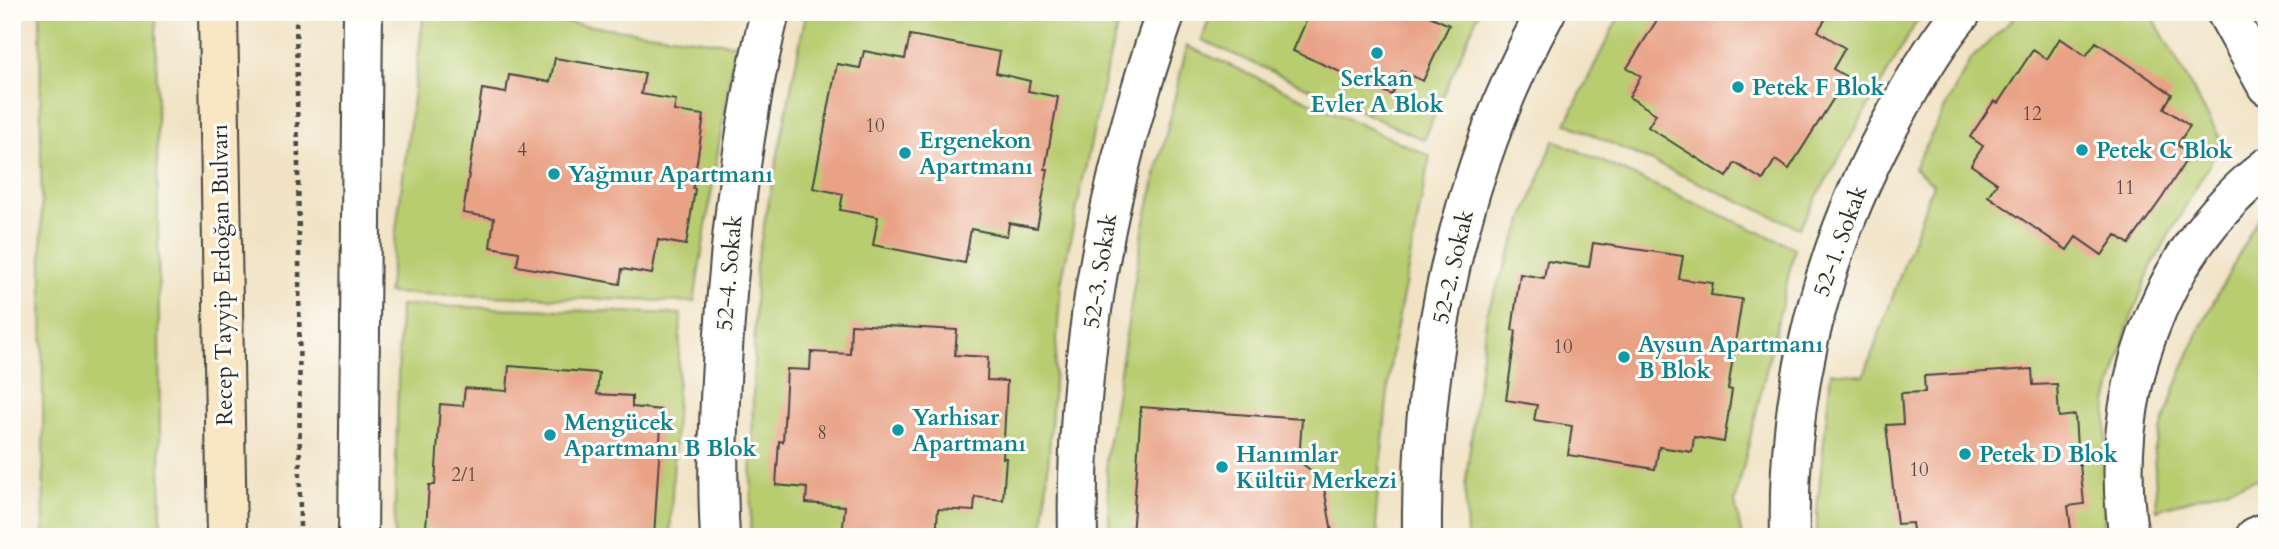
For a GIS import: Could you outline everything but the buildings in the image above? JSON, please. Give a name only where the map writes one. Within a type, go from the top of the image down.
[{"type":"street","name":"Recep Tayyip Erdoğan Bulvarı","points":[[218,12],[227,537]]},
{"type":"street","points":[[358,537],[363,12]]},
{"type":"street","name":"52-4. Sokak","points":[[720,537],[720,393],[729,262],[741,160],[770,12]]},
{"type":"street","name":"52-3. Sokak","points":[[1078,537],[1077,491],[1083,384],[1096,278],[1116,174],[1166,12]]},
{"type":"street","name":"52-2. Sokak","points":[[1422,537],[1421,480],[1429,384],[1445,290],[1469,198],[1500,112],[1546,12]]},
{"type":"street","name":"52-1. Sokak","points":[[1790,537],[1792,457],[1801,380],[1816,304],[1840,230],[1872,155],[1912,84],[1962,12]]},
{"type":"street","points":[[2226,12],[2267,86]]},
{"type":"street","points":[[2129,537],[2123,455],[2128,403],[2141,351],[2160,302],[2186,255],[2219,213],[2267,167]]},
{"type":"street","points":[[2255,537],[2267,532]]},
{"type":"path","points":[[296,12],[300,537]]},
{"type":"green space","points":[[40,12],[156,12],[161,537],[44,537]]},
{"type":"green space","points":[[424,12],[482,12],[735,44],[694,302],[388,293]]},
{"type":"green space","points":[[806,12],[1121,12],[1061,283],[1043,537],[750,537],[756,265]]},
{"type":"green space","points":[[1211,12],[1479,12],[1424,140],[1202,40]]},
{"type":"green space","points":[[1621,12],[1922,12],[1799,228],[1566,123]]},
{"type":"green space","points":[[2020,12],[2150,12],[2222,142],[2151,267],[2127,329],[2107,403],[2104,537],[1817,537],[1817,511],[1831,372],[1864,376],[1933,184],[1914,168],[1970,60]]},
{"type":"green space","points":[[1187,46],[1430,156],[1392,351],[1376,512],[1378,537],[1110,537],[1106,458],[1143,230]]},
{"type":"green space","points":[[1554,140],[1795,248],[1735,502],[1742,537],[1467,537],[1465,487],[1487,313]]},
{"type":"green space","points":[[2264,207],[2267,211],[2267,476],[2157,510],[2154,451],[2176,385],[2201,326]]},
{"type":"green space","points":[[400,305],[681,314],[670,537],[394,537]]},
{"type":"place","name":"Serkan Evler A Blok","points":[[1377,53]]},
{"type":"place","name":"Petek F Blok","points":[[1738,87]]},
{"type":"place","name":"Petek C Blok","points":[[2082,150]]},
{"type":"place","name":"Ergenekon Apartmanı","points":[[905,153]]},
{"type":"place","name":"Yağmur Apartmanı","points":[[554,174]]},
{"type":"place","name":"Aysun Apartmanı B Blok","points":[[1624,357]]},
{"type":"place","name":"Yarhisar Apartmanı","points":[[898,430]]},
{"type":"place","name":"Mengücek Apartmanı B Blok","points":[[550,435]]},
{"type":"place","name":"Petek D Blok","points":[[1965,454]]},
{"type":"place","name":"Hanımlar Kültür Merkezi","points":[[1222,467]]}]
